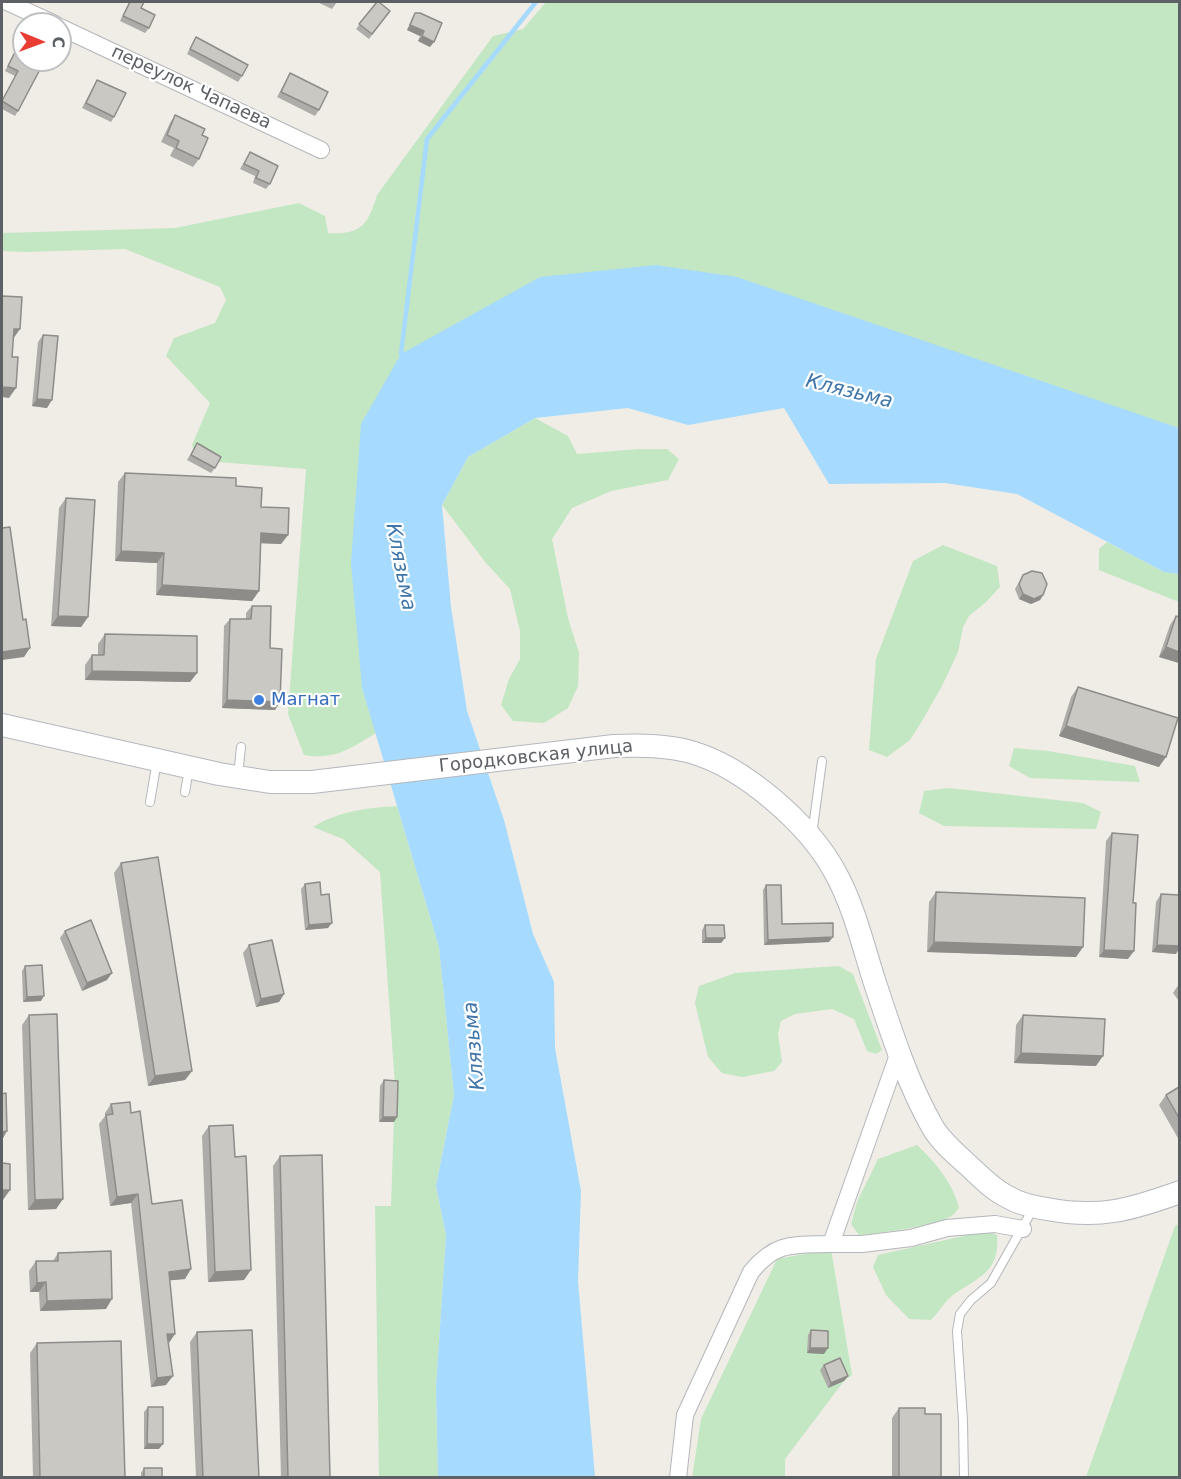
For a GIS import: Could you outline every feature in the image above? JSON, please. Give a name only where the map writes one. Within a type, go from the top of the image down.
[{"type":"main road","name":"Городковская улица","points":[[2,725],[238,777],[290,783],[345,779],[587,749],[653,746],[691,752],[708,758],[725,766],[760,790],[778,805],[826,856],[847,897],[899,1052],[933,1128],[963,1161],[1008,1198],[1034,1207],[1062,1212],[1098,1215],[1125,1210],[1179,1193]]},
{"type":"street","points":[[7,2],[28,12]]},
{"type":"street","name":"переулок Чапаева","points":[[72,33],[321,150]]},
{"type":"street","points":[[831,1244],[899,1052]]},
{"type":"street","points":[[678,1478],[685,1415],[751,1272],[763,1258],[778,1248],[831,1244],[862,1245],[911,1238],[947,1228],[995,1224],[1023,1229]]},
{"type":"lane","points":[[238,777],[241,747]]},
{"type":"lane","points":[[150,802],[158,760]]},
{"type":"lane","points":[[812,839],[822,761]]},
{"type":"lane","points":[[185,792],[190,767]]},
{"type":"lane","points":[[964,1478],[957,1330],[960,1314],[971,1300],[991,1283],[1034,1207]]},
{"type":"green space","points":[[546,2],[1179,2],[1179,428],[540,277],[362,688],[376,733],[342,752],[325,756],[304,755],[288,714],[306,469],[218,462],[193,448],[192,445],[210,403],[166,356],[174,338],[215,323],[226,300],[220,287],[125,249],[2,251],[2,233],[175,228],[299,203],[325,216],[328,233],[356,230],[366,221],[377,195],[493,36],[523,29]]},
{"type":"green space","points":[[535,418],[568,436],[577,454],[667,449],[679,459],[668,480],[611,491],[572,508],[552,539],[568,618],[579,653],[578,686],[568,708],[544,723],[513,721],[501,705],[509,679],[520,659],[520,631],[510,589],[486,563],[442,505],[468,457]]},
{"type":"green space","points":[[1107,542],[1164,572],[1179,574],[1179,602],[1099,570],[1099,549]]},
{"type":"green space","points":[[943,545],[997,566],[1000,587],[969,616],[963,627],[958,652],[922,721],[910,740],[887,757],[869,750],[876,659],[913,561]]},
{"type":"green space","points":[[1014,748],[1048,751],[1135,766],[1140,782],[1030,778],[1009,766]]},
{"type":"green space","points":[[949,788],[1083,803],[1101,812],[1096,829],[944,826],[919,813],[924,791]]},
{"type":"green space","points":[[397,806],[439,947],[454,1095],[436,1186],[446,1235],[436,1388],[438,1477],[379,1477],[375,1206],[391,1206],[395,1086],[380,872],[343,839],[313,827],[343,814],[364,809]]},
{"type":"green space","points":[[839,966],[853,974],[882,1050],[876,1054],[867,1051],[854,1019],[832,1009],[795,1014],[781,1021],[778,1034],[782,1062],[774,1071],[742,1077],[722,1073],[708,1057],[695,1003],[699,986],[735,973]]},
{"type":"green space","points":[[917,1145],[942,1174],[959,1208],[953,1215],[936,1222],[859,1235],[851,1224],[857,1202],[878,1159]]},
{"type":"green space","points":[[1179,1224],[1179,1477],[1086,1477],[1175,1226]]},
{"type":"green space","points":[[986,1231],[997,1235],[995,1257],[991,1265],[979,1278],[950,1297],[931,1320],[909,1319],[886,1295],[873,1267],[878,1255]]},
{"type":"green space","points":[[831,1249],[852,1375],[844,1381],[785,1459],[785,1477],[692,1478],[701,1419],[777,1259]]},
{"type":"water","name":"Клязьма","points":[[656,265],[737,277],[1179,428],[1179,574],[1164,572],[1017,494],[945,483],[829,484],[784,408],[688,425],[628,408],[535,418],[468,457],[442,505],[451,607],[467,711],[504,820],[533,934],[554,982],[555,1048],[581,1191],[578,1281],[595,1477],[438,1477],[436,1388],[446,1235],[436,1186],[454,1095],[439,947],[362,688],[351,563],[361,424],[401,354],[540,277]]},
{"type":"building","points":[[130,2],[144,2],[141,8],[155,15],[149,28],[123,16]]},
{"type":"building","points":[[377,2],[390,11],[372,34],[359,24]]},
{"type":"building","points":[[415,13],[442,23],[434,42],[422,36],[424,31],[410,25]]},
{"type":"building","points":[[196,37],[248,65],[242,76],[190,49]]},
{"type":"building","points":[[17,72],[39,72],[18,111],[2,101]]},
{"type":"building","points":[[290,73],[328,92],[319,110],[281,92]]},
{"type":"building","points":[[97,80],[126,93],[114,117],[86,103]]},
{"type":"building","points":[[175,115],[205,129],[202,135],[208,138],[199,159],[176,148],[179,141],[167,135]]},
{"type":"building","points":[[250,152],[278,166],[270,184],[256,178],[259,171],[244,164]]},
{"type":"building","points":[[2,296],[22,297],[20,329],[14,329],[12,357],[18,357],[16,388],[2,387]]},
{"type":"building","points":[[43,335],[58,336],[52,400],[37,399]]},
{"type":"building","points":[[197,443],[221,457],[215,468],[191,455]]},
{"type":"building","points":[[125,473],[236,478],[236,486],[262,488],[261,507],[289,508],[288,535],[261,533],[259,591],[162,585],[164,553],[121,551]]},
{"type":"building","points":[[66,498],[95,500],[88,617],[58,616]]},
{"type":"building","points":[[10,527],[23,620],[26,619],[30,648],[2,652],[2,528]]},
{"type":"building","points":[[1032,571],[1042,573],[1047,584],[1043,595],[1034,599],[1023,594],[1019,584],[1023,575]]},
{"type":"building","points":[[252,606],[271,606],[270,648],[282,649],[280,702],[227,700],[230,619],[251,619]]},
{"type":"building","points":[[1176,616],[1179,617],[1179,652],[1166,647]]},
{"type":"building","points":[[105,634],[197,636],[197,673],[92,671],[92,655],[104,655]]},
{"type":"building","points":[[1078,687],[1178,718],[1166,757],[1066,726]]},
{"type":"building","points":[[1112,833],[1138,835],[1133,903],[1136,903],[1134,951],[1104,950]]},
{"type":"building","points":[[158,857],[192,1071],[155,1076],[121,863]]},
{"type":"building","points":[[320,882],[321,895],[329,894],[332,923],[309,925],[305,884]]},
{"type":"building","points":[[766,885],[781,885],[782,924],[833,923],[833,937],[768,940]]},
{"type":"building","points":[[936,892],[1085,898],[1083,947],[934,942]]},
{"type":"building","points":[[1161,894],[1179,895],[1179,946],[1157,945]]},
{"type":"building","points":[[91,920],[112,973],[87,983],[65,931]]},
{"type":"building","points":[[705,925],[724,925],[725,938],[706,938]]},
{"type":"building","points":[[272,940],[284,994],[261,999],[249,945]]},
{"type":"building","points":[[42,965],[44,996],[27,997],[25,966]]},
{"type":"building","points":[[57,1014],[63,1199],[35,1200],[29,1015]]},
{"type":"building","points":[[1023,1015],[1105,1019],[1103,1056],[1021,1053]]},
{"type":"building","points":[[384,1080],[398,1081],[397,1117],[383,1117]]},
{"type":"building","points":[[1179,1087],[1179,1118],[1166,1095]]},
{"type":"building","points":[[6,1093],[7,1131],[2,1132],[2,1094]]},
{"type":"building","points":[[130,1102],[131,1113],[140,1111],[152,1204],[182,1200],[191,1269],[169,1272],[175,1334],[167,1334],[173,1376],[157,1378],[138,1194],[117,1197],[106,1115],[113,1114],[111,1104]]},
{"type":"building","points":[[233,1125],[235,1157],[246,1156],[251,1270],[215,1272],[209,1126]]},
{"type":"building","points":[[322,1155],[330,1478],[288,1478],[280,1156]]},
{"type":"building","points":[[2,1163],[10,1164],[10,1190],[2,1190]]},
{"type":"building","points":[[111,1251],[112,1299],[47,1301],[46,1282],[37,1283],[36,1261],[58,1261],[58,1253]]},
{"type":"building","points":[[252,1330],[259,1478],[203,1478],[197,1332]]},
{"type":"building","points":[[811,1330],[828,1331],[828,1348],[810,1348]]},
{"type":"building","points":[[121,1341],[125,1478],[40,1478],[37,1343]]},
{"type":"building","points":[[840,1358],[848,1376],[831,1383],[824,1365]]},
{"type":"building","points":[[148,1407],[163,1407],[163,1444],[147,1444]]},
{"type":"building","points":[[899,1408],[925,1408],[925,1414],[941,1414],[941,1478],[899,1478]]},
{"type":"building","points":[[144,1468],[162,1468],[162,1478],[144,1478]]},
{"type":"waterway","points":[[401,354],[427,139],[536,2]]},
{"type":"place","name":"Магнат","points":[[259,700]]}]
